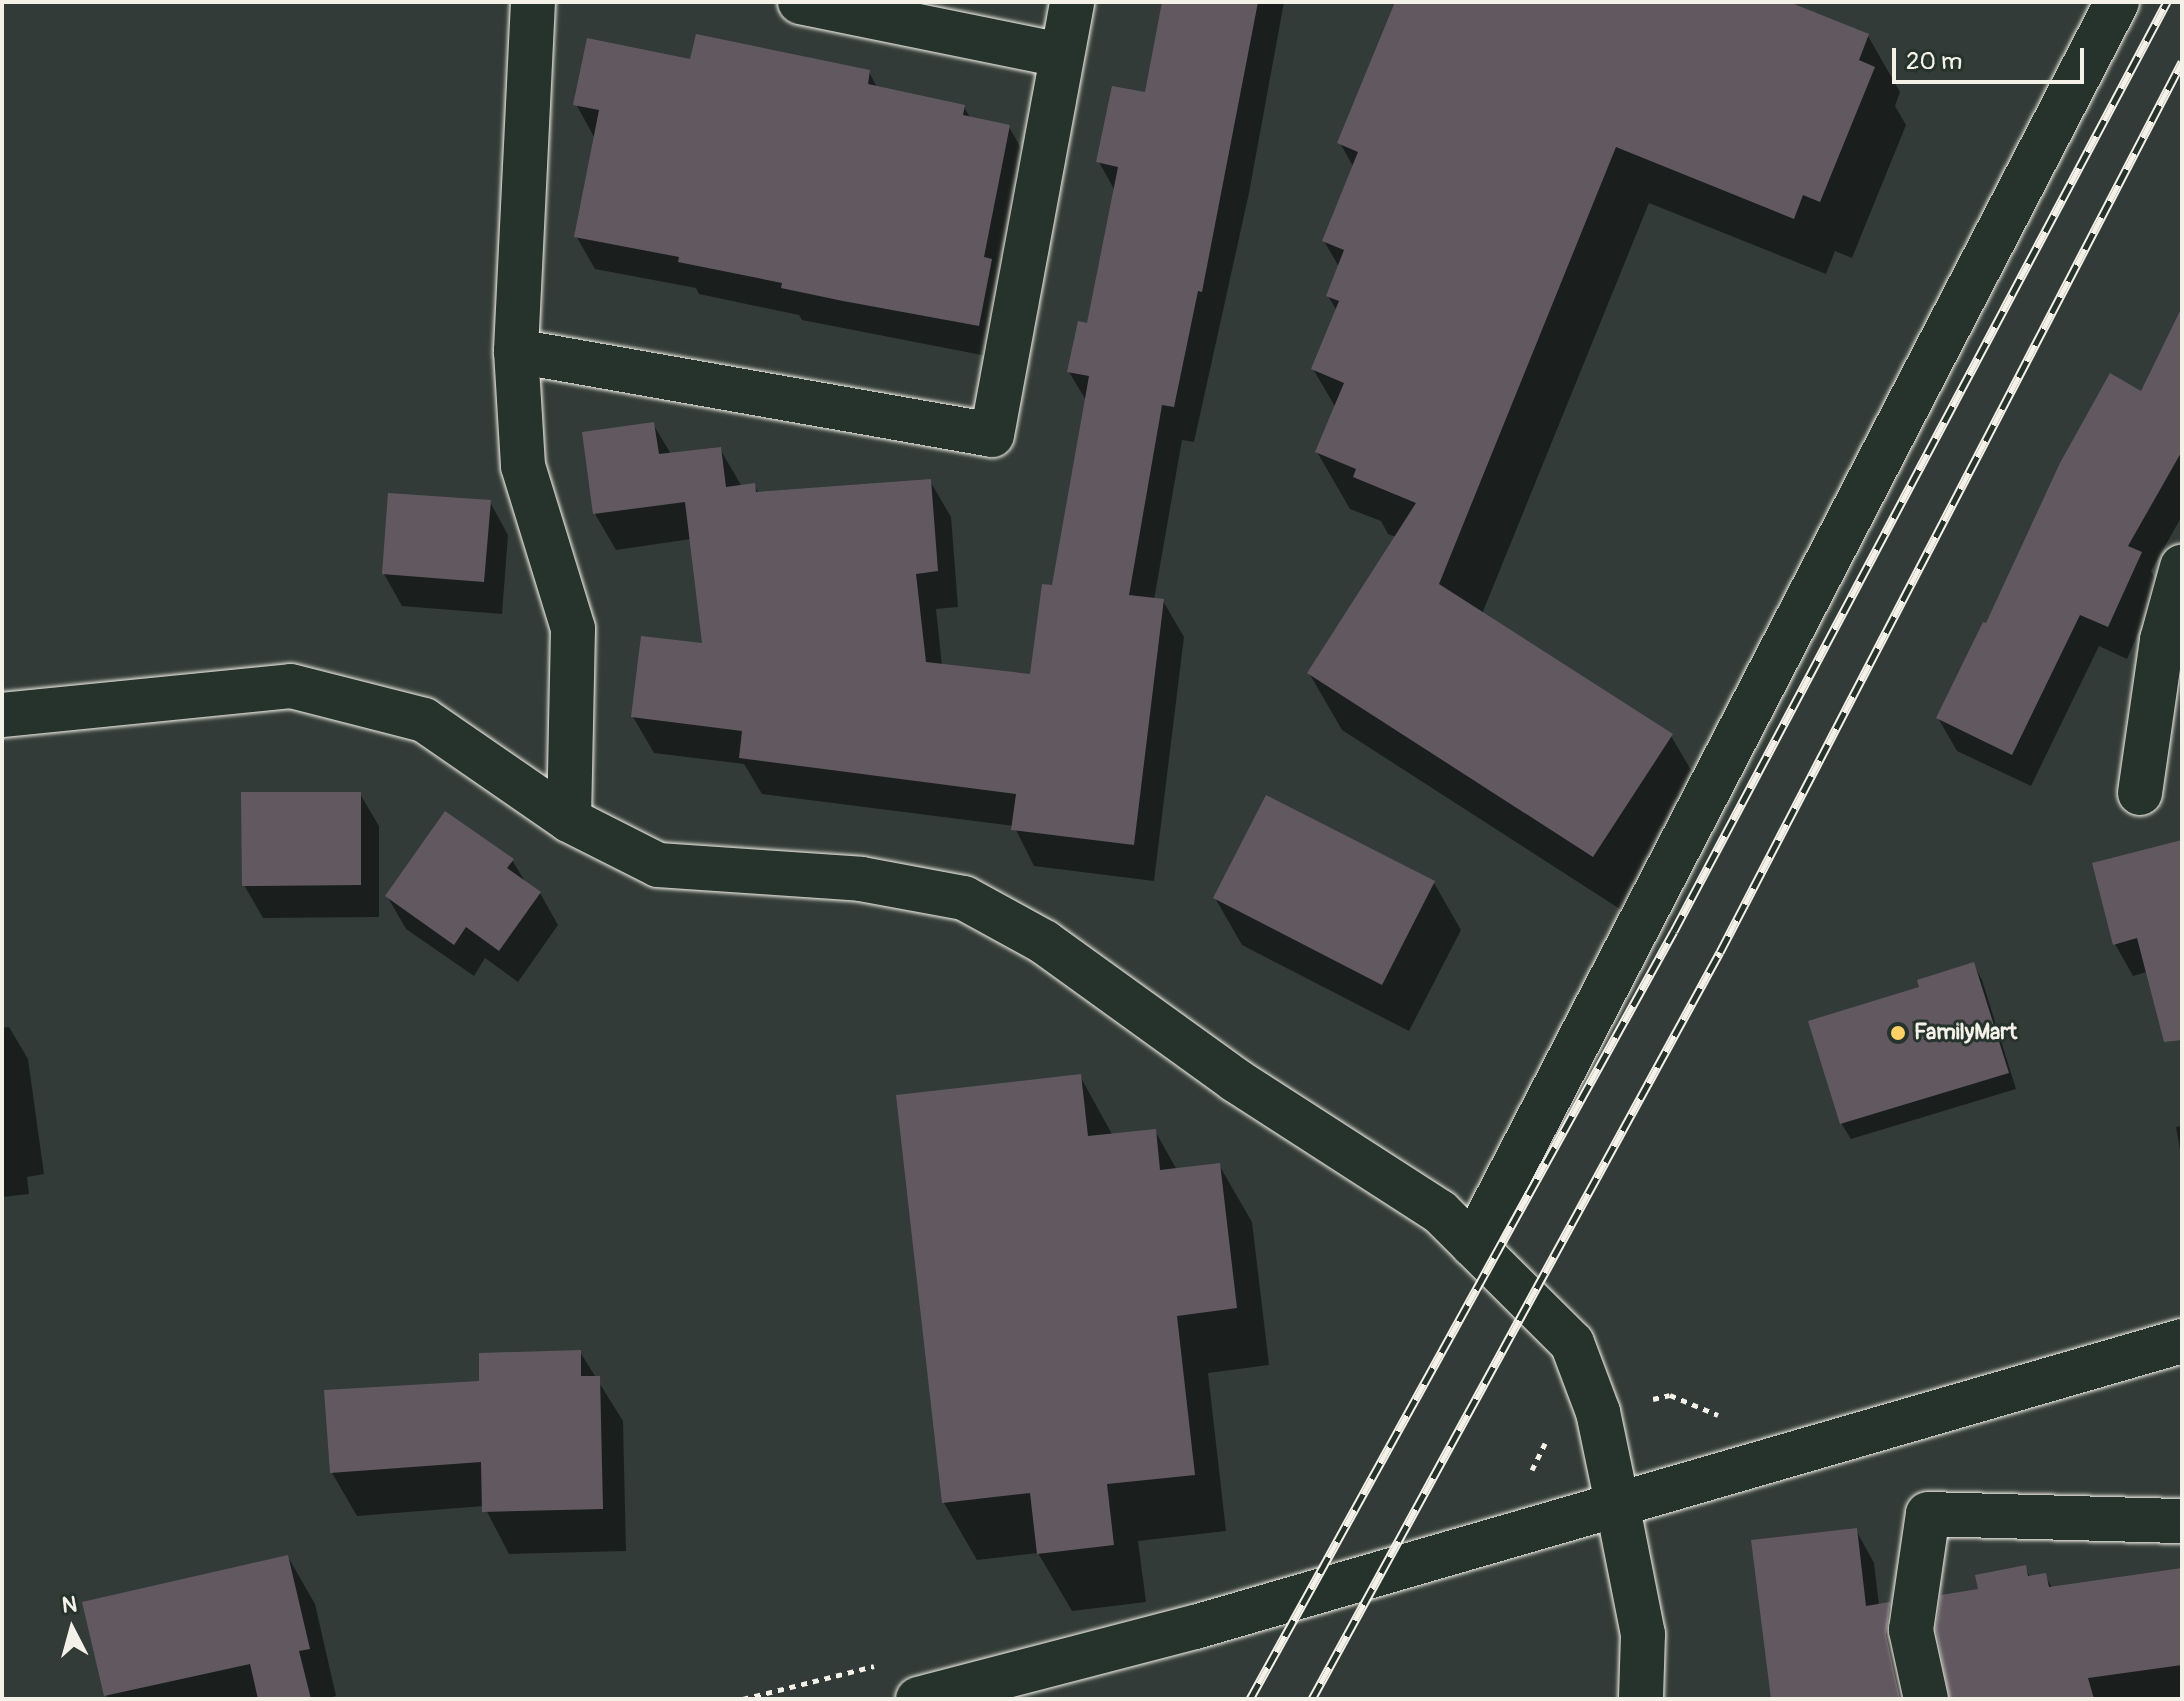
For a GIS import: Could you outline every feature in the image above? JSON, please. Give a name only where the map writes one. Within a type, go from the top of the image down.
[{"type":"street","points":[[533,2],[516,351],[523,466],[573,629],[569,820]]},
{"type":"street","points":[[800,2],[1061,55]]},
{"type":"street","points":[[516,351],[992,435],[1072,2]]},
{"type":"street","points":[[1473,1245],[2117,2]]},
{"type":"street","points":[[2140,793],[2162,640],[2182,567]]},
{"type":"street","points":[[2,715],[291,686],[424,720],[569,820],[658,865],[861,879],[964,898],[1044,942],[1235,1080],[1440,1212],[1572,1343],[1598,1412],[1643,1634],[1641,1699]]},
{"type":"street","points":[[943,1696],[1195,1627],[2182,1341]]},
{"type":"street","points":[[1926,1699],[1911,1630],[1928,1514],[2182,1521]]},
{"type":"building","points":[[1162,2],[1258,2],[1202,292],[1198,291],[1174,407],[1162,405],[1129,595],[1164,599],[1134,845],[1011,830],[1016,794],[739,758],[742,731],[631,717],[641,636],[702,643],[685,502],[593,514],[582,432],[654,422],[659,454],[721,447],[726,487],[755,483],[756,492],[931,479],[938,571],[916,574],[926,662],[1030,674],[1042,584],[1052,585],[1089,376],[1067,372],[1078,321],[1087,323],[1118,167],[1096,162],[1112,86],[1145,92]]},
{"type":"building","points":[[1395,2],[1789,2],[1869,34],[1859,60],[1875,67],[1820,202],[1803,195],[1794,219],[1616,147],[1439,584],[1673,734],[1593,857],[1307,673],[1416,503],[1353,477],[1356,469],[1315,452],[1344,383],[1311,369],[1339,301],[1326,296],[1344,250],[1322,241],[1358,152],[1337,143]]},
{"type":"building","points":[[696,34],[870,70],[868,84],[965,105],[963,115],[1010,125],[984,257],[992,259],[979,326],[781,288],[782,283],[678,262],[679,257],[574,237],[599,110],[573,105],[587,38],[690,59]]},
{"type":"building","points":[[2182,307],[2182,451],[2128,546],[2142,552],[2108,627],[2080,615],[2012,755],[1936,718],[1983,622],[1986,623],[2060,463],[2110,373],[2141,391]]},
{"type":"building","points":[[388,493],[491,500],[484,582],[382,574]]},
{"type":"building","points":[[241,792],[361,792],[361,885],[242,886]]},
{"type":"building","points":[[1266,795],[1435,881],[1382,985],[1213,898]]},
{"type":"building","points":[[445,811],[514,859],[507,868],[541,892],[499,951],[466,927],[454,945],[385,896]]},
{"type":"building","points":[[2182,840],[2182,1040],[2164,1042],[2137,938],[2113,945],[2092,863]]},
{"type":"building","points":[[1974,962],[2009,1073],[1840,1124],[1808,1021],[1919,987],[1917,980]]},
{"type":"building","points":[[1081,1074],[1088,1136],[1156,1129],[1160,1170],[1220,1163],[1237,1308],[1177,1316],[1195,1475],[1107,1484],[1114,1545],[1037,1554],[1030,1493],[942,1503],[896,1095]]},
{"type":"building","points":[[581,1350],[581,1376],[600,1376],[603,1509],[482,1512],[481,1462],[330,1473],[324,1390],[479,1381],[479,1353]]},
{"type":"building","points":[[1857,1528],[1866,1606],[1890,1602],[1886,1635],[1900,1699],[1771,1699],[1751,1540]]},
{"type":"building","points":[[288,1555],[310,1649],[299,1651],[311,1699],[258,1699],[250,1664],[104,1696],[82,1602]]},
{"type":"building","points":[[2026,1565],[2028,1576],[2046,1573],[2049,1587],[2182,1568],[2182,1665],[2088,1678],[2094,1699],[1950,1699],[1936,1629],[1941,1595],[1978,1589],[1975,1575]]},
{"type":"railway","points":[[1250,1699],[1674,931],[2167,2]]},
{"type":"railway","points":[[1312,1699],[1720,952],[2182,62]]},
{"type":"place","name":"FamilyMart","points":[[1898,1033]]}]
